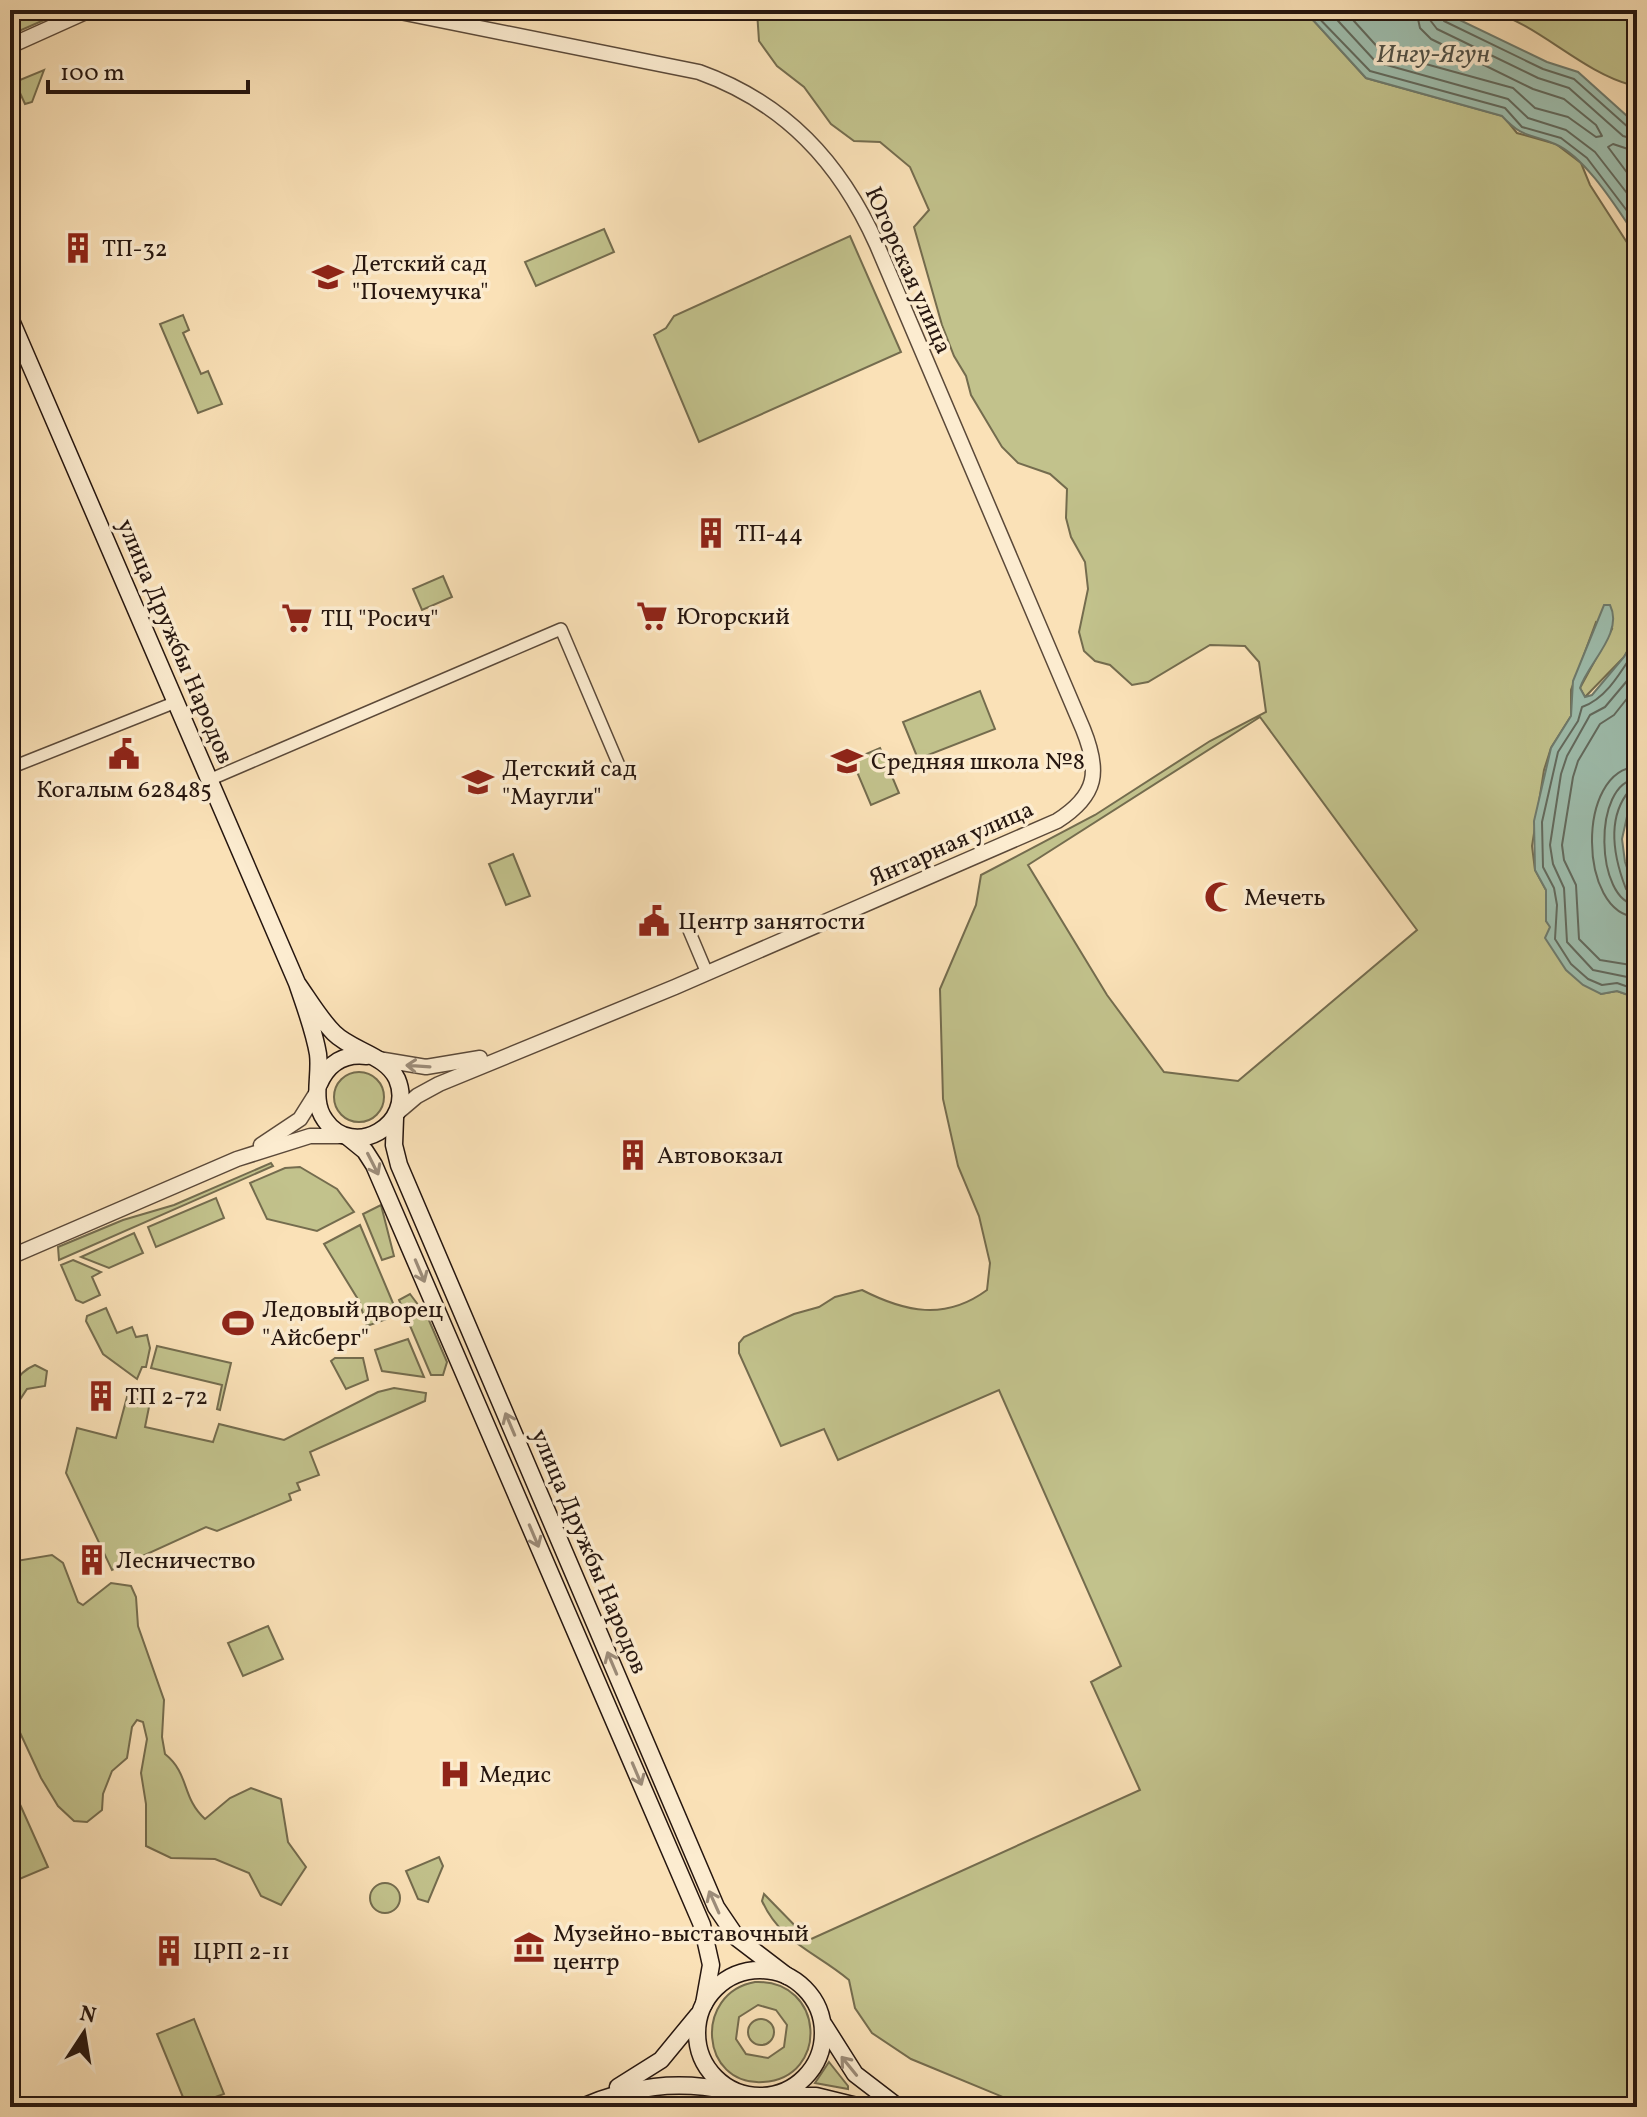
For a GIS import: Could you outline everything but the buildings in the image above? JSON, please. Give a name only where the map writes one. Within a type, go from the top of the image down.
[{"type":"main road","name":"улица Дружбы Народов","points":[[10,318],[297,983]]},
{"type":"main road","points":[[297,983],[335,1034],[391,1069],[398,1081],[401,1098],[396,1116],[375,1135],[347,1136],[324,1120],[318,1088],[316,1044],[297,983]]},
{"type":"main road","points":[[318,1088],[335,1062],[355,1055],[372,1057]]},
{"type":"main road","name":"улица Дружбы Народов","points":[[396,1116],[394,1145],[399,1165],[716,1907],[737,1938],[787,1976]]},
{"type":"main road","name":"улица Дружбы Народов","points":[[347,1136],[365,1151],[374,1165],[702,1925],[711,1965],[702,2007]]},
{"type":"main road","points":[[586,2105],[661,2060],[721,1983],[740,1973],[760,1970],[787,1976],[813,1998],[823,2024],[855,2074],[898,2107]]},
{"type":"main road","points":[[702,2007],[697,2038],[705,2064],[724,2085],[743,2094]]},
{"type":"main road","points":[[764,2096],[784,2092],[807,2076],[821,2052],[823,2024]]},
{"type":"main road","points":[[586,2105],[634,2089],[671,2084],[703,2085],[764,2096],[816,2096],[861,2107]]},
{"type":"street","points":[[13,44],[90,10]]},
{"type":"street","name":"Югорская улица","points":[[390,10],[699,72],[728,82],[766,104],[823,155],[847,185],[865,219],[1083,729],[1094,769],[1087,795]]},
{"type":"street","points":[[10,362],[26,354]]},
{"type":"street","points":[[209,780],[561,629],[621,770]]},
{"type":"street","points":[[10,768],[176,702]]},
{"type":"street","name":"Янтарная улица","points":[[515,1050],[707,973],[1057,821],[1087,795]]},
{"type":"street","points":[[688,928],[707,973]]},
{"type":"street","points":[[372,1057],[409,1066],[439,1066],[515,1050]]},
{"type":"street","points":[[396,1116],[426,1090],[515,1050]]},
{"type":"street","points":[[237,1159],[293,1125],[318,1088]]},
{"type":"street","points":[[10,1257],[237,1159],[310,1136],[347,1136]]},
{"type":"green space","points":[[10,10],[67,10],[10,35]]},
{"type":"green space","points":[[1295,10],[1314,21],[1366,78],[1503,116],[1517,133],[1556,144],[1581,163],[1590,185],[1637,258],[1637,634],[1624,657],[1585,697],[1580,688],[1612,629],[1596,622],[1571,690],[1571,716],[1551,748],[1544,770],[1532,846],[1535,870],[1546,890],[1546,921],[1601,994],[1617,991],[1637,998],[1637,2107],[1027,2107],[911,2059],[872,2033],[855,2008],[849,1980],[789,1937],[762,1901],[764,1894],[809,1940],[1140,1790],[1091,1682],[1121,1666],[999,1390],[838,1460],[824,1429],[781,1446],[739,1353],[739,1343],[744,1337],[794,1314],[862,1290],[894,1304],[925,1310],[956,1306],[987,1290],[990,1263],[979,1216],[958,1166],[943,1099],[940,989],[976,905],[981,875],[1095,815],[1210,741],[1266,712],[1259,662],[1245,646],[1210,645],[1148,682],[1132,685],[1110,665],[1095,661],[1084,651],[1079,632],[1088,589],[1085,562],[1071,537],[1066,518],[1067,489],[1050,474],[1018,463],[1002,447],[971,395],[966,376],[942,325],[914,227],[929,210],[910,167],[880,142],[854,141],[831,124],[804,87],[777,66],[759,41],[757,11]],"holes":[[[1260,717],[1417,930],[1238,1081],[1164,1072],[1107,995],[1028,865]]]},
{"type":"green space","points":[[1488,10],[1637,10],[1637,82],[1631,85],[1612,78],[1525,26]]},
{"type":"green space","points":[[44,70],[32,102],[25,104],[15,82]]},
{"type":"green space","points":[[604,229],[614,252],[536,286],[525,262]]},
{"type":"green space","points":[[850,236],[901,352],[699,442],[654,335],[666,328],[674,316]]},
{"type":"green space","points":[[183,315],[189,330],[183,333],[201,374],[208,371],[222,404],[198,413],[160,324]]},
{"type":"green space","points":[[443,576],[452,597],[422,610],[413,589]]},
{"type":"green space","points":[[980,691],[995,729],[918,759],[903,722]]},
{"type":"green space","points":[[880,748],[899,793],[871,805],[852,760]]},
{"type":"green space","points":[[513,854],[530,896],[506,905],[489,864]]},
{"type":"green space","points":[[359,1072],[376,1080],[384,1097],[376,1114],[359,1122],[342,1114],[334,1097],[342,1080]]},
{"type":"green space","points":[[271,1163],[273,1166],[59,1260],[58,1247],[123,1220],[174,1205]]},
{"type":"green space","points":[[300,1167],[337,1189],[354,1212],[317,1231],[267,1219],[250,1183],[285,1168]]},
{"type":"green space","points":[[216,1198],[224,1218],[156,1247],[148,1227]]},
{"type":"green space","points":[[381,1205],[394,1256],[382,1260],[363,1214]]},
{"type":"green space","points":[[360,1225],[398,1315],[367,1326],[359,1301],[324,1244]]},
{"type":"green space","points":[[134,1233],[143,1253],[109,1268],[81,1257]]},
{"type":"green space","points":[[73,1260],[101,1272],[92,1277],[100,1295],[83,1303],[76,1300],[61,1265]]},
{"type":"green space","points":[[410,1294],[428,1318],[447,1362],[443,1375],[431,1375],[399,1300]]},
{"type":"green space","points":[[106,1308],[117,1333],[132,1327],[136,1337],[147,1335],[150,1348],[146,1367],[142,1367],[137,1379],[103,1354],[86,1321],[87,1316]]},
{"type":"green space","points":[[408,1339],[424,1377],[382,1371],[375,1350]]},
{"type":"green space","points":[[157,1346],[231,1363],[220,1410],[217,1409],[222,1385],[151,1368]]},
{"type":"green space","points":[[335,1358],[363,1358],[368,1380],[346,1389],[331,1361]]},
{"type":"green space","points":[[35,1365],[47,1371],[45,1386],[27,1389],[10,1415],[17,1379]]},
{"type":"green space","points":[[394,1388],[426,1393],[425,1401],[310,1452],[319,1475],[297,1483],[300,1490],[289,1494],[291,1500],[217,1531],[206,1527],[112,1570],[66,1473],[77,1428],[116,1438],[127,1397],[150,1402],[145,1427],[213,1442],[219,1424],[284,1440],[378,1392]]},
{"type":"green space","points":[[52,1555],[63,1563],[78,1602],[83,1605],[111,1583],[131,1586],[136,1597],[138,1626],[164,1700],[162,1737],[165,1754],[178,1770],[197,1811],[205,1819],[230,1798],[251,1788],[281,1799],[288,1842],[306,1867],[281,1905],[261,1896],[249,1873],[215,1859],[171,1858],[146,1846],[146,1804],[141,1773],[147,1739],[143,1722],[137,1720],[132,1727],[127,1758],[112,1771],[103,1794],[102,1810],[87,1822],[74,1821],[58,1806],[41,1778],[10,1711],[10,1562]]},
{"type":"green space","points":[[268,1626],[283,1659],[243,1676],[228,1643]]},
{"type":"green space","points":[[10,1782],[48,1867],[10,1883]]},
{"type":"green space","points":[[439,1857],[443,1866],[428,1902],[418,1899],[406,1871]]},
{"type":"green space","points":[[385,1883],[396,1887],[400,1898],[396,1909],[385,1913],[374,1909],[370,1898],[374,1887]]},
{"type":"green space","points":[[755,1982],[778,1985],[795,1996],[806,2011],[810,2029],[808,2048],[800,2064],[785,2076],[763,2082],[742,2079],[726,2070],[716,2055],[712,2038],[714,2020],[721,2003],[735,1990]],"holes":[[[758,2005],[776,2010],[787,2025],[784,2047],[768,2058],[746,2054],[736,2039],[739,2017]]]},
{"type":"green space","points":[[194,2019],[224,2094],[187,2107],[157,2034]]},
{"type":"green space","points":[[761,2019],[770,2023],[774,2032],[770,2041],[761,2045],[752,2041],[748,2032],[752,2023]]},
{"type":"green space","points":[[829,2062],[848,2086],[848,2089],[815,2083]]},
{"type":"water","name":"Ингу-Ягун","points":[[1295,10],[1439,10],[1547,62],[1578,72],[1637,125],[1637,238],[1590,172],[1567,151],[1521,132],[1502,116],[1366,78],[1314,21]]},
{"type":"water","points":[[1604,605],[1610,605],[1613,616],[1609,637],[1580,688],[1585,697],[1592,695],[1624,657],[1637,634],[1637,792],[1630,803],[1622,839],[1625,862],[1637,896],[1637,998],[1617,991],[1601,994],[1583,985],[1566,970],[1545,938],[1550,927],[1546,921],[1546,890],[1535,870],[1534,821],[1551,748],[1571,716],[1573,681]]},
{"type":"place","name":"ТП-32","points":[[78,248]]},
{"type":"place","name":"Детский сад \"Почемучка\"","points":[[328,277]]},
{"type":"place","name":"ТП-44","points":[[711,533]]},
{"type":"place","name":"Югорский","points":[[652,616]]},
{"type":"place","name":"ТЦ \"Росич\"","points":[[297,618]]},
{"type":"place","name":"Когалым 628485","points":[[124,754]]},
{"type":"place","name":"Средняя школа №8","points":[[847,761]]},
{"type":"place","name":"Детский сад \"Маугли\"","points":[[478,782]]},
{"type":"place","name":"Мечеть","points":[[1220,897]]},
{"type":"place","name":"Центр занятости","points":[[654,921]]},
{"type":"place","name":"Автовокзал","points":[[633,1155]]},
{"type":"place","name":"Ледовый дворец \"Айсберг\"","points":[[238,1323]]},
{"type":"place","name":"ТП 2-72","points":[[101,1396]]},
{"type":"place","name":"Лесничество","points":[[92,1560]]},
{"type":"place","name":"Медис","points":[[455,1774]]},
{"type":"place","name":"Музейно-выставочный центр","points":[[529,1947]]},
{"type":"place","name":"ЦРП 2-11","points":[[169,1951]]}]
